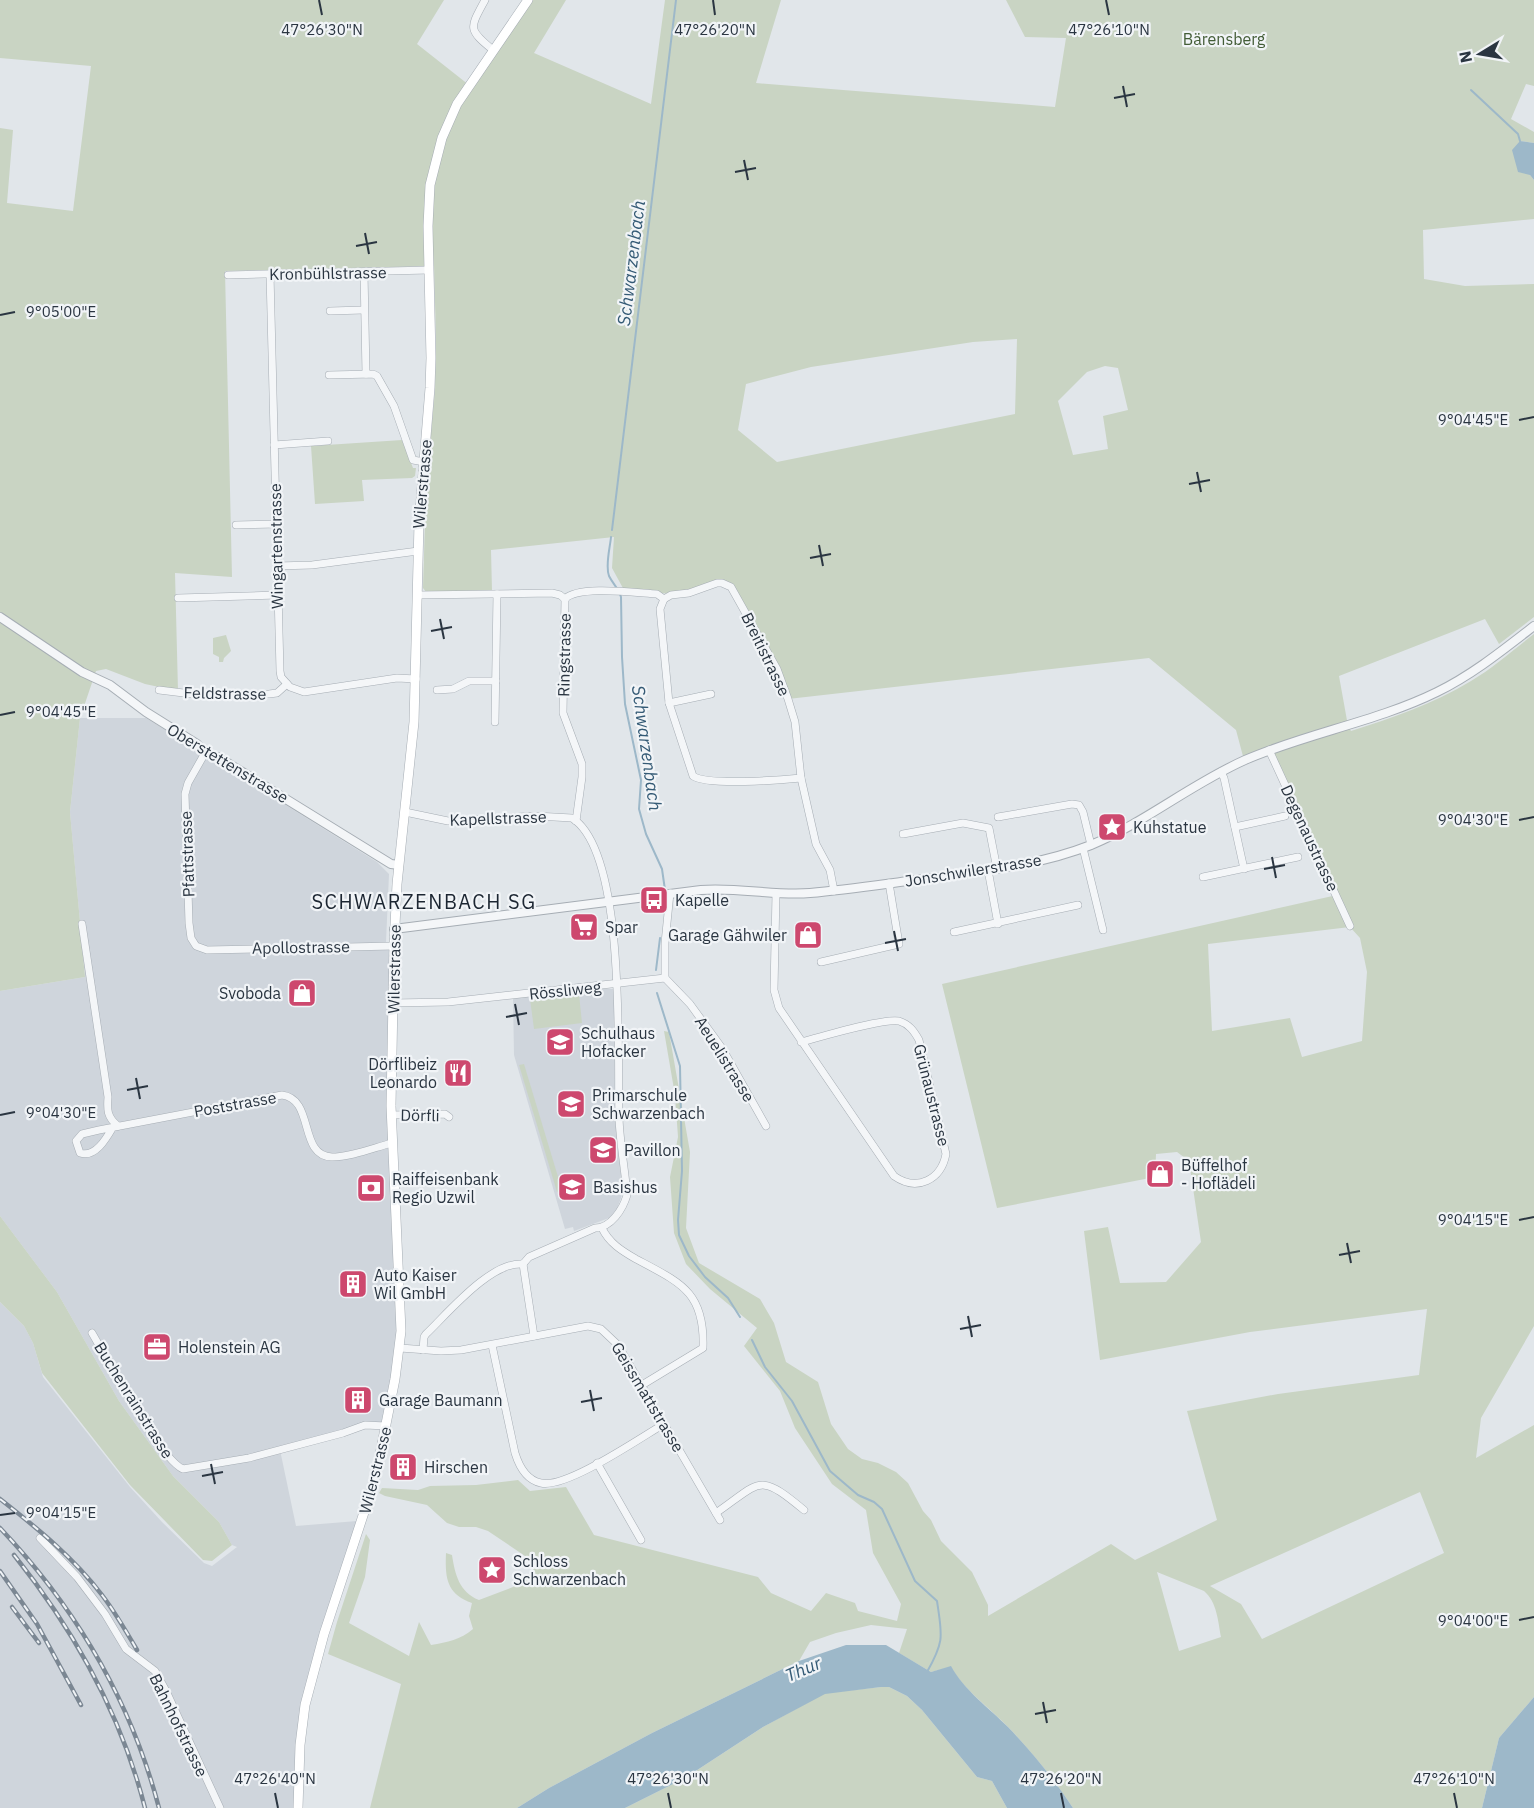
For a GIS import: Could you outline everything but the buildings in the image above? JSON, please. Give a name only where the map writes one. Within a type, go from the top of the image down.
[{"type":"main road","name":"Wilerstrasse","points":[[298,1808],[298,1762],[305,1705],[324,1634],[370,1497],[400,1348],[401,1305],[392,1143],[394,929],[414,722],[418,551],[431,358],[429,198],[437,153],[457,104],[528,0]]},
{"type":"street","points":[[486,0],[473,22],[473,30],[493,50]]},
{"type":"street","name":"Kronbühlstrasse","points":[[228,275],[429,270]]},
{"type":"street","points":[[364,272],[366,374]]},
{"type":"street","name":"Wingartenstrasse","points":[[270,274],[280,671],[287,684]]},
{"type":"street","points":[[330,311],[363,310]]},
{"type":"street","points":[[329,375],[377,376],[394,406],[413,460],[424,462]]},
{"type":"street","points":[[274,445],[328,441]]},
{"type":"street","points":[[236,525],[276,524]]},
{"type":"street","points":[[277,566],[312,565],[418,551]]},
{"type":"street","name":"Breitistrasse","points":[[565,599],[577,592],[657,594],[664,599],[717,583],[727,585],[735,591],[777,669],[788,699],[795,722],[801,778],[816,844],[830,870],[834,891]]},
{"type":"street","name":"Ringstrasse","points":[[417,595],[552,593],[565,599],[562,710],[582,764],[576,821]]},
{"type":"street","points":[[495,722],[497,594]]},
{"type":"street","points":[[178,598],[277,596]]},
{"type":"street","points":[[664,599],[660,609],[669,703],[688,765],[696,778],[710,781],[765,781],[801,778]]},
{"type":"street","name":"Oberstettenstrasse","points":[[0,617],[82,672],[121,692],[146,712],[197,744],[205,753],[218,757],[391,864],[399,865]]},
{"type":"street","name":"Jonschwilerstrasse","points":[[394,929],[670,893],[733,889],[793,894],[834,891],[992,870],[1047,859],[1087,846],[1126,829],[1221,772],[1269,750],[1376,716],[1438,692],[1486,662],[1534,626]]},
{"type":"street","points":[[287,684],[294,690],[308,692],[397,678],[416,679]]},
{"type":"street","points":[[437,690],[453,689],[469,681],[496,681]]},
{"type":"street","name":"Feldstrasse","points":[[159,690],[200,695],[269,694],[277,693],[287,684]]},
{"type":"street","points":[[669,703],[711,694]]},
{"type":"street","name":"Degenaustrasse","points":[[1269,750],[1350,926]]},
{"type":"street","name":"Pfattstrasse","points":[[205,753],[188,783],[185,800],[191,938],[196,946],[207,950]]},
{"type":"street","points":[[1221,772],[1244,869]]},
{"type":"street","points":[[998,817],[1072,804],[1079,805],[1083,812],[1103,930]]},
{"type":"street","name":"Kapellstrasse","points":[[405,812],[448,821],[536,816],[565,817],[576,821]]},
{"type":"street","points":[[1235,827],[1285,816]]},
{"type":"street","points":[[534,1336],[523,1264],[529,1257],[564,1241],[595,1228],[602,1228],[618,1215],[625,1204],[627,1195],[619,1120],[617,984],[608,901],[596,849],[576,821]]},
{"type":"street","points":[[903,834],[963,824],[989,828],[998,924]]},
{"type":"street","points":[[1203,877],[1298,857]]},
{"type":"street","points":[[821,962],[898,945],[889,884]]},
{"type":"street","points":[[665,978],[665,944],[670,893]]},
{"type":"street","name":"Grünaustrasse","points":[[776,893],[776,1000],[779,1008],[801,1041],[894,1176],[914,1183],[938,1174],[944,1166],[946,1154],[919,1040],[909,1026],[896,1021],[887,1021],[801,1041]]},
{"type":"street","points":[[954,933],[1078,904]]},
{"type":"street","points":[[82,924],[106,1085],[107,1112],[115,1127]]},
{"type":"street","name":"Apollostrasse","points":[[207,950],[394,946]]},
{"type":"street","name":"Rössliweg","points":[[393,1003],[448,1002],[665,978]]},
{"type":"street","name":"Aeuelistrasse","points":[[665,978],[690,1004],[722,1048],[766,1126]]},
{"type":"street","name":"Poststrasse","points":[[115,1127],[93,1153],[87,1155],[80,1153],[76,1141],[82,1134],[115,1127],[282,1095],[296,1102],[312,1143],[321,1154],[332,1157],[341,1156],[392,1143]]},
{"type":"street","name":"Dörfli","points":[[392,1115],[445,1114],[449,1116]]},
{"type":"street","points":[[602,1228],[606,1236],[625,1253],[682,1286],[699,1309],[703,1348],[642,1385]]},
{"type":"street","points":[[423,1350],[426,1334],[475,1286],[491,1273],[515,1264],[523,1264]]},
{"type":"street","name":"Geissmattstrasse","points":[[400,1348],[461,1350],[580,1327],[601,1329],[618,1345],[718,1517],[754,1486],[762,1484],[779,1489],[804,1510]]},
{"type":"street","name":"Buchenrainstrasse","points":[[92,1334],[150,1431],[168,1457],[183,1469],[249,1458],[365,1425],[386,1426]]},
{"type":"street","points":[[492,1345],[514,1451],[524,1472],[531,1479],[541,1483],[562,1482],[664,1424]]},
{"type":"street","points":[[597,1463],[641,1540]]},
{"type":"street","name":"Bahnhofstrasse","points":[[40,1538],[84,1586],[105,1614],[126,1649],[155,1671],[220,1808]]},
{"type":"shaded area","points":[[80,718],[146,718],[377,862],[389,874],[386,942],[334,946],[394,946],[391,1068],[401,1313],[386,1426],[376,1424],[280,1450],[296,1526],[357,1521],[305,1705],[298,1808],[0,1808],[0,1302],[24,1326],[33,1343],[43,1377],[130,1487],[162,1522],[204,1563],[212,1566],[237,1547],[232,1545],[219,1522],[173,1476],[119,1401],[57,1292],[0,1216],[0,991],[85,977],[70,812]]},
{"type":"shaded area","name":"Primarschule Schwarzenbach","points":[[580,989],[614,989],[615,1119],[623,1192],[617,1209],[609,1218],[574,1231],[573,1227],[565,1229],[514,1055],[513,998]]},
{"type":"green space","name":"Bärensberg","points":[[0,0],[444,0],[417,44],[469,85],[529,0],[566,0],[534,53],[651,104],[665,0],[781,0],[756,83],[1055,107],[1066,38],[1025,37],[1006,0],[1534,0],[1534,86],[1526,84],[1511,119],[1534,132],[1534,143],[1520,141],[1530,175],[1534,180],[1534,219],[1423,230],[1424,279],[1465,286],[1534,284],[1534,617],[1499,644],[1485,619],[1339,676],[1348,726],[1351,731],[1442,697],[1471,681],[1534,634],[1534,1326],[1481,1418],[1476,1458],[1534,1425],[1534,1697],[1499,1738],[1482,1808],[1073,1808],[1026,1747],[970,1691],[951,1667],[931,1672],[899,1653],[907,1629],[871,1625],[810,1642],[799,1661],[652,1733],[549,1788],[517,1808],[370,1808],[401,1684],[328,1654],[366,1534],[370,1540],[365,1577],[349,1623],[409,1656],[419,1622],[431,1645],[448,1642],[473,1629],[469,1616],[472,1603],[452,1590],[447,1577],[446,1553],[452,1555],[462,1587],[472,1597],[479,1600],[513,1587],[534,1571],[528,1558],[488,1531],[447,1523],[427,1505],[385,1496],[379,1493],[382,1488],[418,1490],[430,1486],[476,1485],[518,1480],[530,1491],[566,1487],[594,1535],[758,1577],[771,1593],[811,1611],[826,1593],[855,1603],[858,1611],[897,1621],[901,1604],[873,1553],[866,1510],[832,1484],[795,1428],[780,1391],[744,1346],[757,1328],[710,1289],[686,1264],[674,1233],[670,1177],[678,1137],[675,1095],[664,1031],[669,1032],[690,1152],[686,1228],[699,1263],[760,1299],[774,1323],[786,1362],[818,1382],[831,1424],[848,1449],[862,1459],[878,1463],[896,1472],[908,1483],[941,1541],[972,1572],[988,1605],[988,1616],[1111,1544],[1135,1560],[1217,1520],[1187,1411],[1278,1394],[1419,1375],[1427,1309],[1250,1332],[1100,1360],[1084,1231],[1108,1227],[1120,1283],[1166,1282],[1201,1242],[1189,1161],[1177,1152],[1156,1154],[1155,1177],[997,1208],[942,984],[1337,895],[1269,751],[1244,760],[1236,730],[1149,658],[788,699],[735,591],[722,583],[683,593],[624,590],[612,568],[614,537],[491,550],[492,591],[426,592],[423,588],[426,488],[435,390],[434,266],[225,271],[232,577],[175,573],[178,691],[145,684],[106,669],[96,671],[80,718],[70,812],[85,977],[0,991],[0,128],[13,130],[7,203],[73,211],[91,66],[0,58]],"holes":[[[1017,339],[1015,414],[777,462],[738,430],[746,384],[811,367],[973,342]],[[1105,366],[1118,368],[1128,410],[1103,416],[1108,449],[1073,455],[1058,401],[1087,372]],[[1350,927],[1360,938],[1367,972],[1362,1041],[1302,1057],[1290,1018],[1212,1031],[1208,944]],[[1420,1492],[1444,1553],[1262,1639],[1241,1604],[1210,1586]],[[1157,1572],[1204,1591],[1208,1595],[1218,1618],[1221,1637],[1179,1651]]]},
{"type":"green space","points":[[402,440],[413,468],[416,468],[415,476],[362,480],[364,501],[315,504],[311,446]]},
{"type":"green space","points":[[226,635],[231,651],[223,662],[219,662],[219,657],[213,654],[213,638]]},
{"type":"green space","points":[[579,994],[582,1023],[534,1029],[530,999]]},
{"type":"green space","points":[[524,1064],[562,1190],[557,1192],[519,1065]]},
{"type":"green space","points":[[0,1216],[57,1292],[119,1401],[173,1476],[219,1522],[232,1545],[212,1561],[203,1560],[130,1485],[42,1373],[33,1343],[24,1326],[0,1302]]},
{"type":"green space","points":[[889,1687],[907,1696],[922,1710],[977,1777],[992,1781],[1007,1808],[625,1808],[685,1778],[763,1727],[825,1693]]},
{"type":"water","points":[[1520,141],[1534,143],[1534,180],[1530,175],[1518,172],[1512,150]]},
{"type":"water","name":"Thur","points":[[846,1645],[886,1645],[931,1672],[951,1666],[970,1691],[1008,1727],[1034,1756],[1073,1808],[1007,1808],[992,1781],[977,1777],[922,1710],[907,1696],[889,1687],[881,1687],[825,1694],[763,1727],[685,1778],[625,1808],[517,1808],[549,1788],[652,1733],[799,1661]]},
{"type":"water","points":[[1534,1697],[1534,1808],[1482,1808],[1499,1738]]},
{"type":"waterway","name":"Schwarzenbach","points":[[612,530],[676,0]]},
{"type":"waterway","points":[[1471,90],[1518,134],[1520,141]]},
{"type":"waterway","name":"Schwarzenbach","points":[[611,537],[608,572],[621,597],[625,704],[641,780],[639,809],[646,834],[662,869],[665,890]]},
{"type":"waterway","name":"Schwarzenbach","points":[[656,970],[660,938]]},
{"type":"waterway","name":"Schwarzenbach","points":[[657,993],[680,1066],[682,1171],[679,1235],[689,1256],[705,1277],[728,1298],[740,1317]]},
{"type":"waterway","name":"Schwarzenbach","points":[[752,1340],[765,1367],[792,1401],[830,1471],[858,1495],[874,1502],[882,1509],[915,1581],[937,1601],[941,1638],[927,1672]]},
{"type":"railway","points":[[0,1499],[41,1532],[91,1581],[107,1601],[137,1650]]},
{"type":"railway","points":[[0,1528],[53,1590],[98,1658],[133,1730],[159,1808]]},
{"type":"railway","points":[[14,1555],[56,1613],[93,1674],[123,1739],[145,1808]]},
{"type":"railway","points":[[0,1571],[37,1624],[81,1705]]},
{"type":"railway","points":[[12,1607],[39,1643]]},
{"type":"place","name":"Kuhstatue","points":[[1112,827]]},
{"type":"place","name":"Kapelle","points":[[654,900]]},
{"type":"place","name":"Spar","points":[[584,927]]},
{"type":"place","name":"Garage Gähwiler","points":[[808,935]]},
{"type":"place","name":"Svoboda","points":[[302,993]]},
{"type":"place","name":"Schulhaus Hofacker","points":[[560,1042]]},
{"type":"place","name":"Dörflibeiz Leonardo","points":[[458,1073]]},
{"type":"place","name":"Primarschule Schwarzenbach","points":[[571,1104]]},
{"type":"place","name":"Pavillon","points":[[603,1150]]},
{"type":"place","name":"Büffelhof - Hoflädeli","points":[[1160,1174]]},
{"type":"place","name":"Basishus","points":[[572,1187]]},
{"type":"place","name":"Raiffeisenbank Regio Uzwil","points":[[371,1188]]},
{"type":"place","name":"Auto Kaiser Wil GmbH","points":[[353,1284]]},
{"type":"place","name":"Holenstein AG","points":[[157,1347]]},
{"type":"place","name":"Garage Baumann","points":[[358,1400]]},
{"type":"place","name":"Hirschen","points":[[403,1467]]},
{"type":"place","name":"Schloss Schwarzenbach","points":[[492,1570]]},
{"type":"district","name":"SCHWARZENBACH SG","points":[[424,901]]}]
